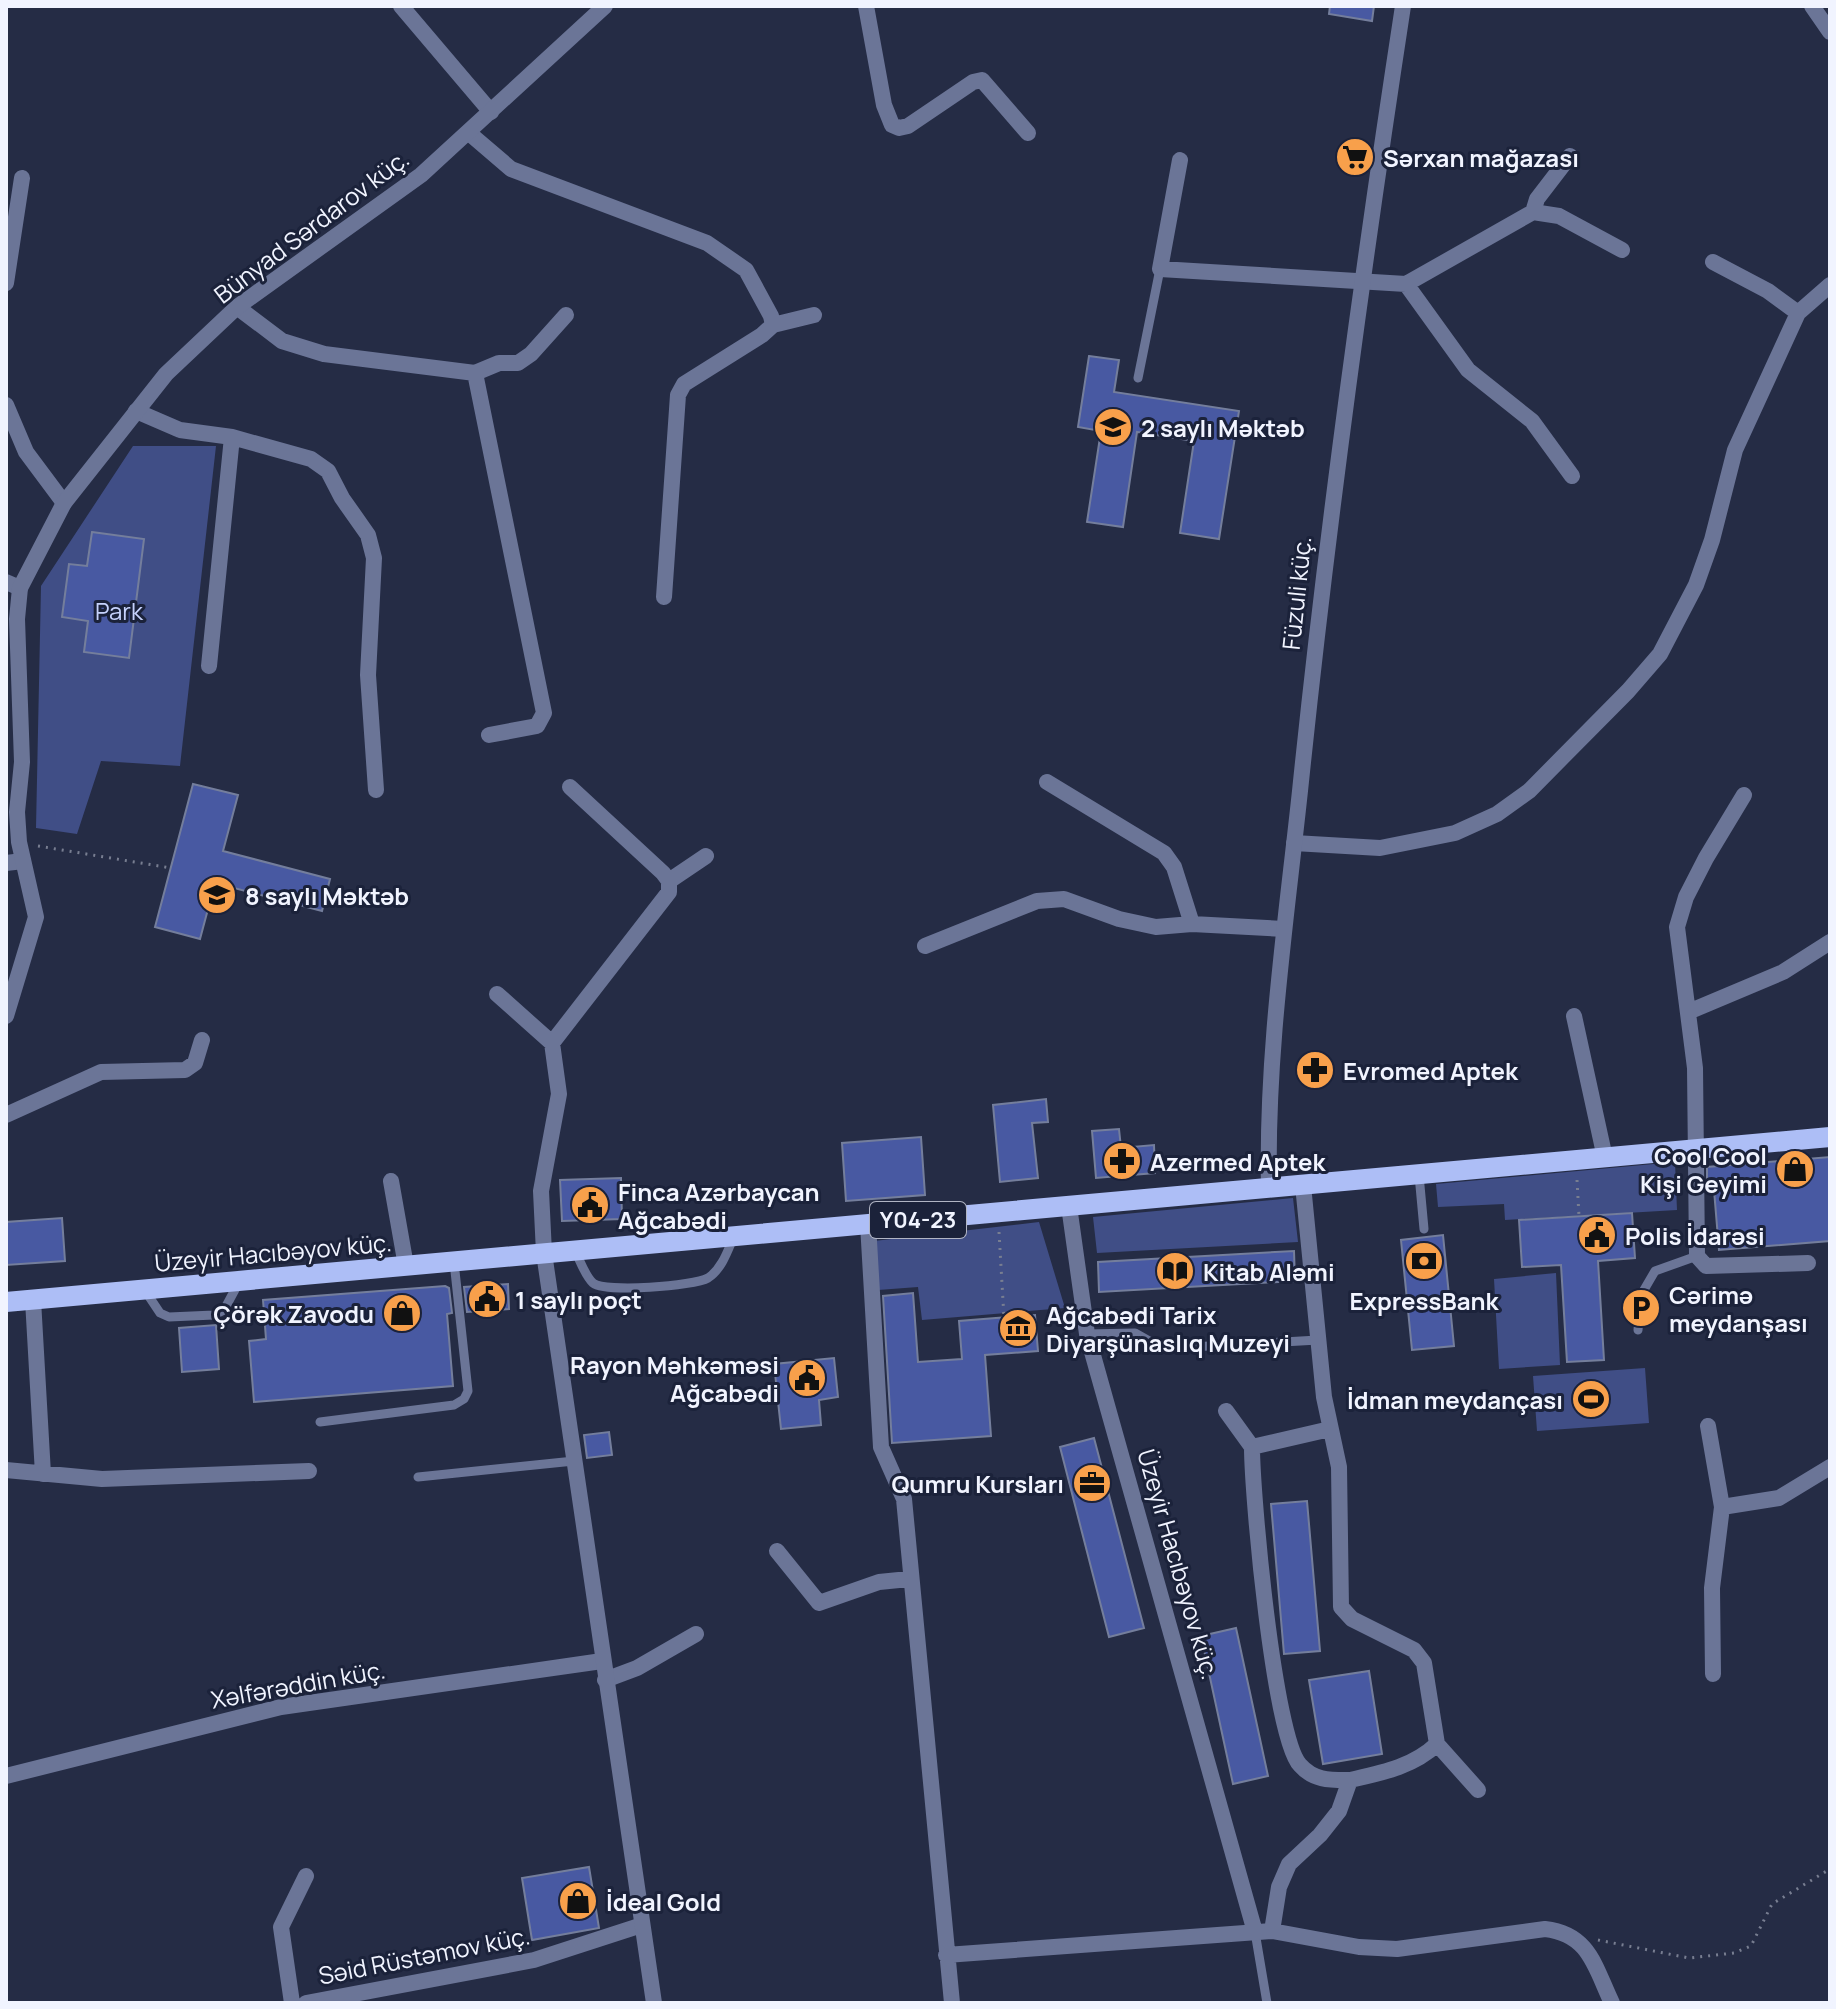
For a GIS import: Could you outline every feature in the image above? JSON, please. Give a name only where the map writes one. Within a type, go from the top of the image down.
[{"type":"main road","name":"Üzeyir Hacıbəyov küç.","points":[[6,1302],[1830,1137]]},
{"type":"street","points":[[401,6],[491,112]]},
{"type":"street","name":"Bünyad Sərdarov küç.","points":[[6,1016],[36,917],[14,862],[19,842],[14,733],[17,619],[13,585],[64,503],[166,374],[237,307],[285,270],[382,205],[469,133],[590,16],[605,6]]},
{"type":"street","points":[[866,6],[892,125],[899,128],[908,126],[973,82],[982,80],[1028,133]]},
{"type":"street","name":"Füzuli küç.","points":[[1269,1188],[1268,1143],[1284,929],[1325,549],[1361,280],[1403,6]]},
{"type":"street","points":[[1812,6],[1830,32]]},
{"type":"street","points":[[469,133],[511,169],[707,243],[730,257],[746,270],[773,325]]},
{"type":"street","points":[[1533,212],[1537,199],[1570,156]]},
{"type":"street","points":[[1180,160],[1160,269],[1406,284],[1533,212],[1559,216],[1622,250]]},
{"type":"street","points":[[6,283],[22,178]]},
{"type":"street","points":[[1713,262],[1768,291],[1798,313]]},
{"type":"street","points":[[1406,284],[1468,370],[1532,421],[1572,476]]},
{"type":"street","points":[[1294,843],[1380,848],[1455,833],[1497,814],[1529,791],[1628,691],[1660,654],[1696,585],[1712,540],[1735,450],[1798,313],[1830,285]]},
{"type":"street","points":[[237,307],[282,341],[324,354],[475,373],[499,363],[518,363],[531,354],[566,315]]},
{"type":"street","points":[[664,597],[678,395],[684,384],[773,325],[814,315]]},
{"type":"street","points":[[475,373],[544,713],[537,726],[489,735]]},
{"type":"street","points":[[6,405],[26,452],[64,503]]},
{"type":"street","points":[[136,411],[180,430],[232,437],[311,459],[328,471],[342,498],[368,535],[374,558],[368,675],[376,790]]},
{"type":"street","points":[[209,666],[232,437]]},
{"type":"street","points":[[1047,782],[1164,853],[1174,867],[1192,924]]},
{"type":"street","points":[[552,1043],[669,892],[669,881],[570,787]]},
{"type":"street","points":[[1744,795],[1686,897],[1677,927],[1695,1068],[1697,1256],[1706,1266],[1721,1268],[1808,1263]]},
{"type":"street","points":[[669,881],[706,856]]},
{"type":"street","points":[[925,946],[1037,901],[1064,899],[1119,919],[1156,927],[1192,924],[1284,929]]},
{"type":"street","points":[[1688,1012],[1783,972],[1830,942]]},
{"type":"street","points":[[497,994],[552,1043],[559,1094],[541,1191],[544,1253],[654,2003]]},
{"type":"street","points":[[1574,1016],[1605,1158]]},
{"type":"street","points":[[6,1115],[101,1072],[185,1070],[195,1063],[202,1040]]},
{"type":"street","points":[[391,1181],[406,1266]]},
{"type":"street","points":[[1303,1185],[1318,1340],[1342,1497],[1341,1607],[1352,1619],[1414,1650],[1424,1663],[1437,1744],[1478,1790]]},
{"type":"street","name":"Üzeyir Hacıbəyov küç.","points":[[1069,1206],[1087,1334],[1264,1931]]},
{"type":"street","points":[[868,1224],[881,1447],[904,1499],[909,1579],[952,2003]]},
{"type":"street","points":[[33,1300],[43,1474]]},
{"type":"street","points":[[1226,1411],[1252,1447],[1252,1489],[1281,1717],[1298,1764],[1319,1779],[1350,1780],[1393,1770],[1424,1756],[1437,1744]]},
{"type":"street","points":[[1708,1426],[1722,1507],[1712,1588],[1713,1674]]},
{"type":"street","points":[[1252,1447],[1330,1429]]},
{"type":"street","points":[[1722,1507],[1779,1498],[1830,1467]]},
{"type":"street","points":[[6,1470],[102,1479],[309,1471]]},
{"type":"street","points":[[777,1551],[819,1603],[879,1582],[909,1579]]},
{"type":"street","points":[[605,1680],[637,1668],[696,1634]]},
{"type":"street","name":"Xəlfərəddin küç.","points":[[6,1776],[281,1707],[602,1661]]},
{"type":"street","points":[[1264,1931],[1289,1864],[1320,1835],[1339,1811],[1350,1780]]},
{"type":"street","points":[[292,2003],[281,1927],[306,1876]]},
{"type":"street","name":"Səid Rüstəmov küç.","points":[[306,2003],[523,1962],[642,1925]]},
{"type":"street","points":[[946,1955],[1264,1931],[1359,1947],[1397,1949],[1545,1929],[1563,1931],[1582,1942],[1612,2003]]},
{"type":"lane","points":[[1138,378],[1160,269]]},
{"type":"lane","points":[[1419,1175],[1424,1229]]},
{"type":"lane","points":[[575,1251],[591,1282],[605,1289],[690,1283],[708,1278],[720,1265],[734,1236]]},
{"type":"lane","points":[[1638,1330],[1641,1295],[1655,1271],[1697,1256]]},
{"type":"lane","points":[[320,1422],[454,1405],[464,1399],[468,1391],[454,1262]]},
{"type":"lane","points":[[144,1289],[164,1316],[214,1315],[224,1310],[240,1280]]},
{"type":"lane","points":[[1087,1334],[1135,1333],[1158,1346],[1173,1348],[1318,1340]]},
{"type":"lane","points":[[418,1477],[574,1461]]},
{"type":"lane","points":[[1264,1931],[1267,2003]]},
{"type":"path","points":[[19,842],[171,868]]},
{"type":"path","points":[[1575,1160],[1579,1216]]},
{"type":"path","points":[[998,1212],[1004,1318]]},
{"type":"path","points":[[1582,1942],[1606,1939],[1689,1958],[1734,1953],[1751,1946],[1772,1904],[1830,1869]]},
{"type":"green space","name":"Park","points":[[133,446],[216,446],[180,766],[101,761],[77,834],[36,828],[41,586]]},
{"type":"green space","points":[[1675,1162],[1677,1210],[1505,1220],[1504,1204],[1438,1207],[1436,1184]]},
{"type":"green space","points":[[1293,1198],[1298,1242],[1097,1253],[1093,1217]]},
{"type":"green space","points":[[1039,1222],[1065,1308],[922,1320],[918,1287],[878,1290],[874,1241]]},
{"type":"green space","points":[[1556,1273],[1560,1365],[1499,1369],[1494,1279]]},
{"type":"green space","name":"İdman meydançası","points":[[1645,1368],[1649,1423],[1537,1431],[1533,1376]]},
{"type":"building","points":[[1330,6],[1374,6],[1372,21],[1329,14]]},
{"type":"building","points":[[1089,356],[1119,360],[1114,392],[1239,411],[1219,539],[1180,533],[1194,441],[1137,432],[1123,527],[1087,522],[1101,431],[1078,427]]},
{"type":"building","points":[[92,532],[144,539],[129,658],[84,652],[88,621],[62,617],[69,564],[87,566]]},
{"type":"building","points":[[193,784],[238,795],[223,851],[330,879],[322,911],[215,883],[200,939],[155,927]]},
{"type":"building","points":[[1046,1099],[1048,1122],[1032,1123],[1038,1178],[1000,1182],[993,1105]]},
{"type":"building","points":[[1119,1129],[1121,1148],[1154,1145],[1155,1173],[1096,1178],[1092,1131]]},
{"type":"building","points":[[921,1137],[925,1195],[846,1201],[842,1143]]},
{"type":"building","points":[[1830,1157],[1830,1241],[1719,1250],[1714,1190],[1707,1190],[1707,1167]]},
{"type":"building","points":[[621,1178],[622,1219],[562,1221],[560,1180]]},
{"type":"building","points":[[1632,1213],[1635,1258],[1598,1261],[1604,1360],[1567,1362],[1561,1265],[1522,1267],[1519,1220]]},
{"type":"building","points":[[62,1218],[65,1261],[6,1265],[6,1222]]},
{"type":"building","points":[[1443,1235],[1454,1346],[1412,1350],[1401,1240]]},
{"type":"building","points":[[1294,1251],[1295,1281],[1099,1292],[1098,1262]]},
{"type":"building","points":[[508,1284],[509,1309],[467,1312],[464,1287]]},
{"type":"building","points":[[449,1288],[452,1313],[447,1314],[453,1386],[254,1402],[249,1341],[266,1339],[263,1300]]},
{"type":"building","points":[[913,1293],[918,1362],[962,1359],[959,1321],[1035,1315],[1038,1351],[985,1355],[991,1436],[892,1443],[883,1296]]},
{"type":"building","points":[[216,1325],[219,1369],[182,1372],[179,1328]]},
{"type":"building","points":[[834,1358],[838,1397],[819,1400],[821,1425],[781,1429],[774,1364]]},
{"type":"building","points":[[609,1432],[612,1455],[587,1458],[584,1435]]},
{"type":"building","points":[[1094,1438],[1144,1628],[1109,1637],[1060,1447]]},
{"type":"building","points":[[1307,1501],[1320,1651],[1284,1654],[1271,1504]]},
{"type":"building","points":[[1236,1628],[1268,1776],[1233,1784],[1201,1636]]},
{"type":"building","points":[[1369,1671],[1382,1754],[1323,1764],[1309,1680]]},
{"type":"building","points":[[589,1867],[599,1928],[532,1940],[522,1878]]},
{"type":"place","name":"Sərxan mağazası","points":[[1355,157]]},
{"type":"place","name":"2 saylı Məktəb","points":[[1113,427]]},
{"type":"place","name":"8 saylı Məktəb","points":[[217,895]]},
{"type":"place","name":"Evromed Aptek","points":[[1315,1070]]},
{"type":"place","name":"Azermed Aptek","points":[[1122,1161]]},
{"type":"place","name":"Cool Cool Kişi Geyimi","points":[[1795,1169]]},
{"type":"place","name":"Finca Azərbaycan Ağcabədi","points":[[590,1205]]},
{"type":"place","name":"Polis İdarəsi","points":[[1597,1235]]},
{"type":"place","name":"ExpressBank","points":[[1424,1261]]},
{"type":"place","name":"Kitab Aləmi","points":[[1175,1271]]},
{"type":"place","name":"1 saylı poçt","points":[[487,1299]]},
{"type":"place","name":"Cərimə meydanşası","points":[[1641,1308]]},
{"type":"place","name":"Çörək Zavodu","points":[[402,1313]]},
{"type":"place","name":"Ağcabədi Tarix Diyarşünaslıq Muzeyi","points":[[1018,1328]]},
{"type":"place","name":"Rayon Məhkəməsi Ağcabədi","points":[[807,1378]]},
{"type":"place","name":"İdman meydançası","points":[[1591,1399]]},
{"type":"place","name":"Qumru Kursları","points":[[1092,1483]]},
{"type":"place","name":"İdeal Gold","points":[[578,1901]]}]
